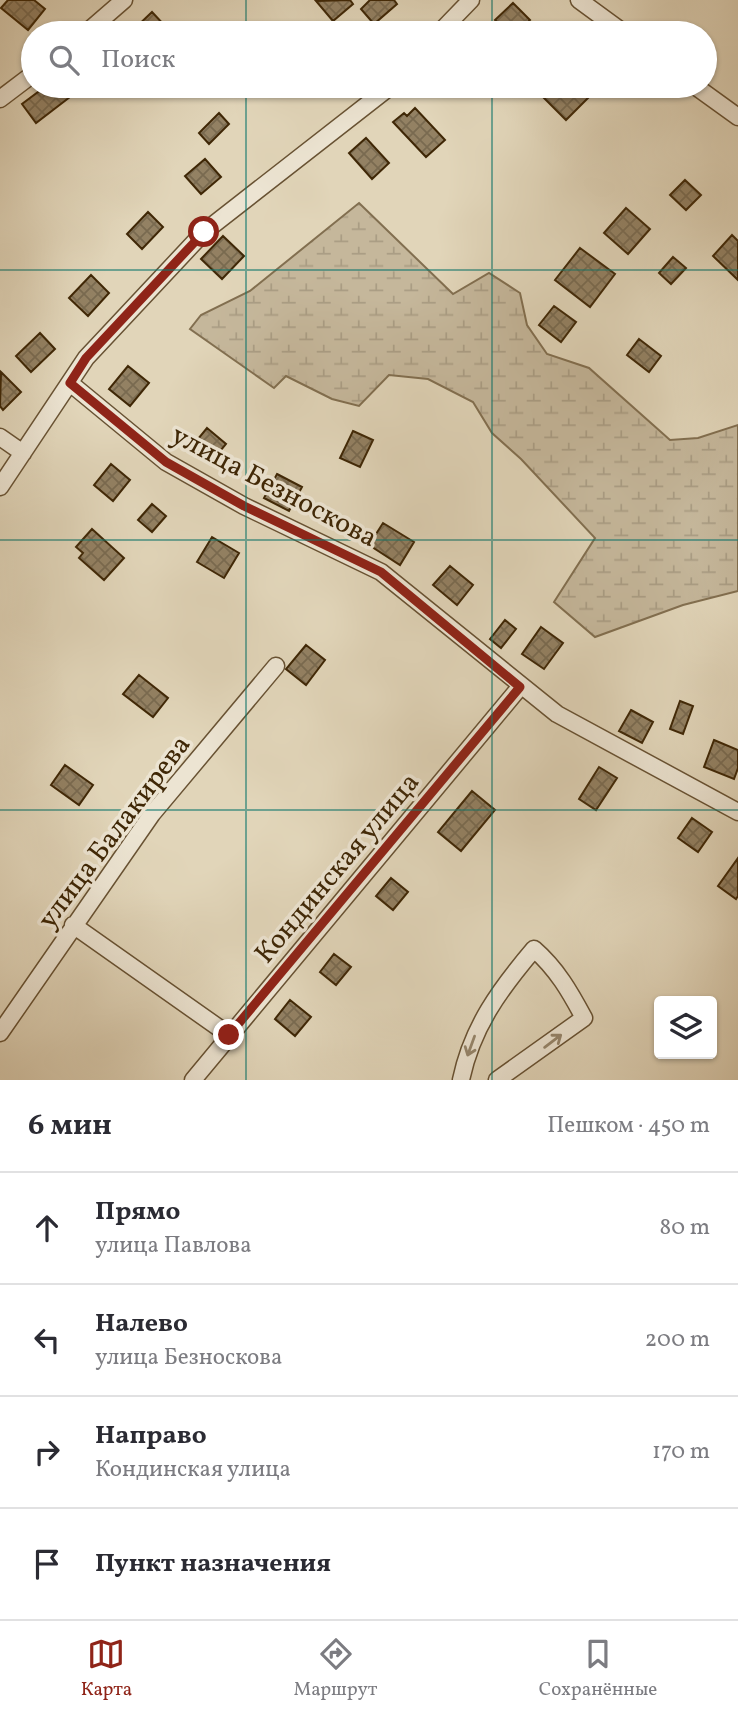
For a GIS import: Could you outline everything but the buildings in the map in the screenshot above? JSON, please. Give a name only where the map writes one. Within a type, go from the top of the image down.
[{"type":"street","points":[[100,21],[124,0]]},
{"type":"street","points":[[451,21],[471,0]]},
{"type":"street","points":[[579,0],[608,21]]},
{"type":"street","points":[[0,99],[21,83]]},
{"type":"street","points":[[0,487],[86,358],[204,232],[376,98]]},
{"type":"street","points":[[712,98],[738,117]]},
{"type":"street","name":"улица Безноскова","points":[[70,383],[166,462],[244,506],[381,572],[520,687],[557,714],[738,812]]},
{"type":"street","points":[[0,437],[23,453]]},
{"type":"street","name":"улица Балакирева","points":[[0,1033],[152,814],[276,666]]},
{"type":"street","name":"Кондинская улица","points":[[193,1080],[520,687]]},
{"type":"street","points":[[73,925],[229,1035]]},
{"type":"street","points":[[461,1080],[479,1024],[500,990],[534,948],[550,962],[584,1018],[497,1080]]},
{"type":"green space","points":[[359,203],[453,294],[489,273],[520,293],[527,325],[547,354],[589,368],[670,440],[698,438],[738,425],[738,591],[683,605],[595,637],[554,602],[595,538],[521,459],[492,433],[473,402],[428,379],[389,375],[359,406],[332,399],[286,376],[274,388],[190,329],[201,315],[250,291]]},
{"type":"route","points":[[204,232],[86,358],[70,383],[166,462],[244,506],[381,572],[520,687],[229,1035]]}]
